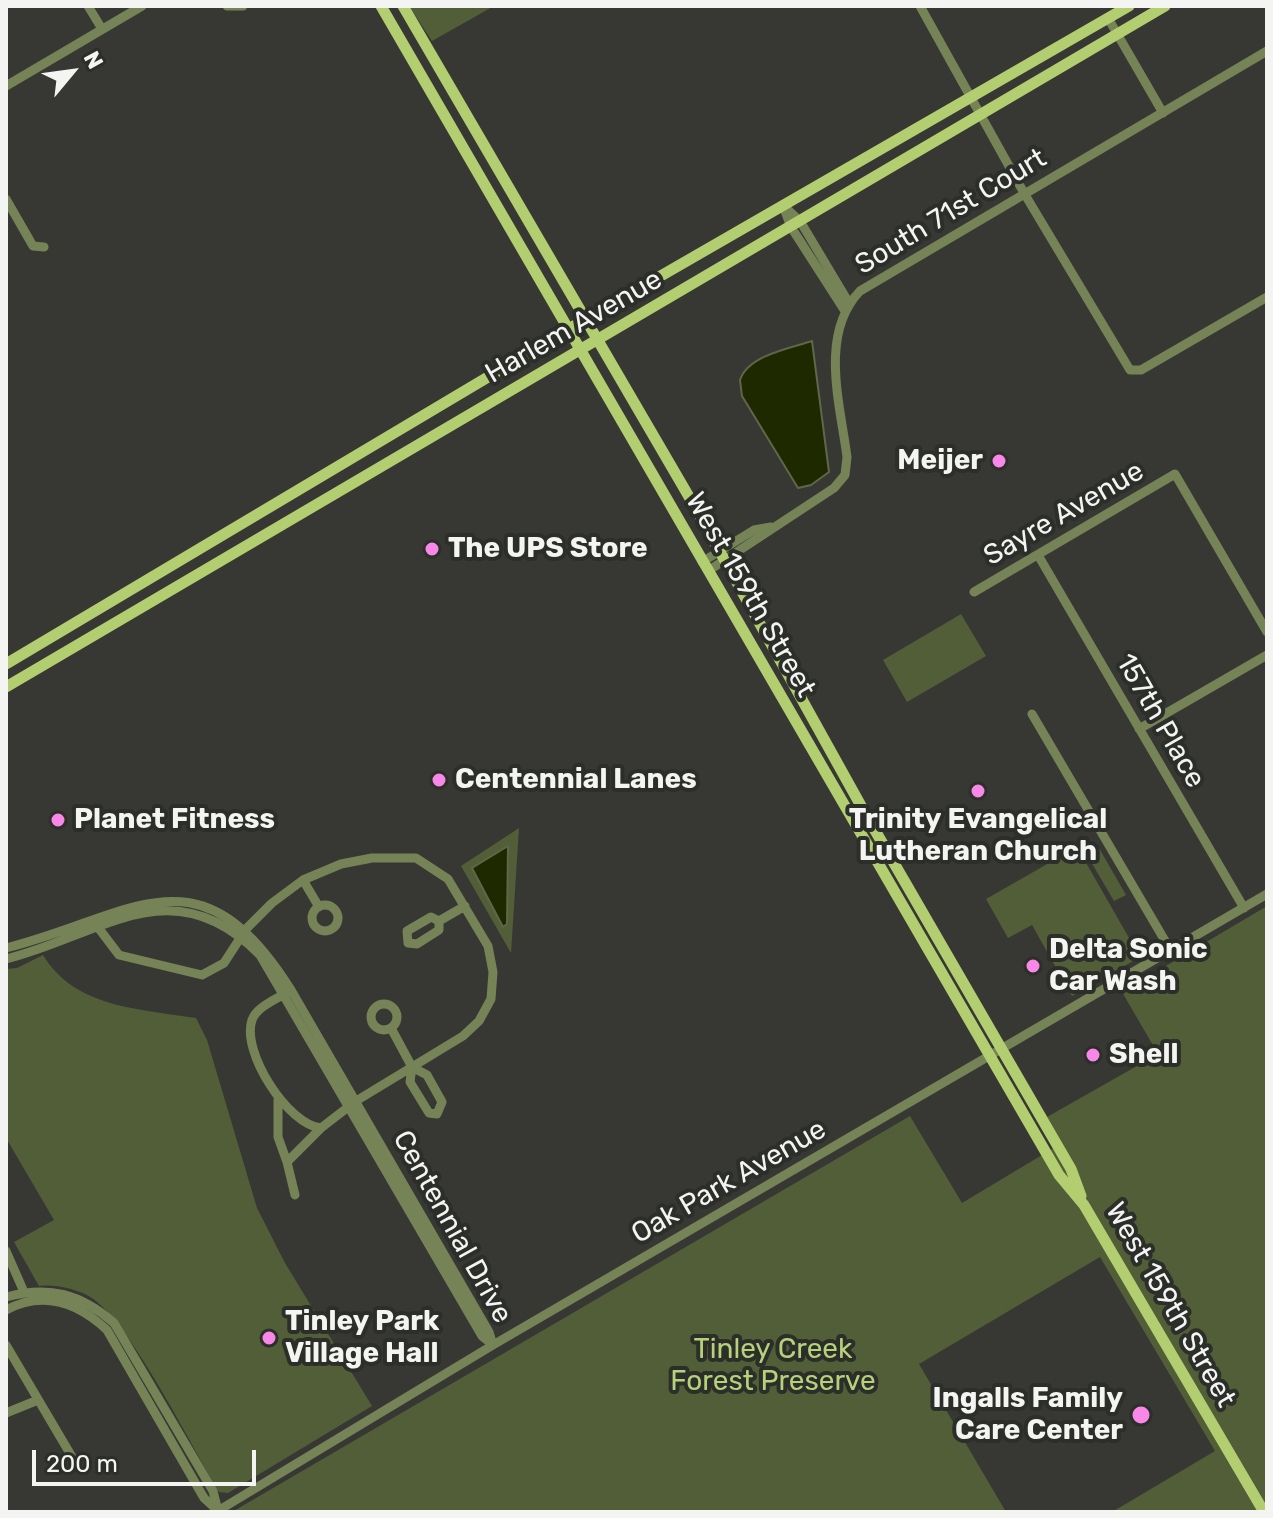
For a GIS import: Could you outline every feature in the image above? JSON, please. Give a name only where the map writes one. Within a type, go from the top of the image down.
[{"type":"main road","name":"West 159th Street","points":[[381,6],[705,566],[997,1053]]},
{"type":"main road","name":"West 159th Street","points":[[403,6],[723,556],[997,1053],[1059,1175],[1084,1205],[1264,1512]]},
{"type":"main road","name":"Harlem Avenue","points":[[6,664],[567,330],[1129,6]]},
{"type":"main road","name":"Harlem Avenue","points":[[6,687],[580,353],[1165,6]]},
{"type":"street","points":[[88,6],[102,29]]},
{"type":"street","points":[[7,82],[142,6]]},
{"type":"street","points":[[227,6],[243,6]]},
{"type":"street","points":[[920,6],[1024,193],[1130,370],[1141,370],[1267,297]]},
{"type":"street","points":[[1108,18],[1163,113]]},
{"type":"street","name":"South 71st Court","points":[[705,566],[759,540],[771,527],[827,493],[845,475],[847,457],[835,340],[847,307],[889,271],[1267,51]]},
{"type":"street","points":[[6,199],[33,246],[44,247]]},
{"type":"street","points":[[783,206],[847,307]]},
{"type":"street","name":"Sayre Avenue","points":[[974,592],[1175,474],[1267,632]]},
{"type":"street","name":"157th Place","points":[[1038,555],[1244,908]]},
{"type":"street","points":[[1139,729],[1267,655]]},
{"type":"street","points":[[1032,714],[1171,951]]},
{"type":"street","points":[[97,926],[119,955],[202,975],[224,963],[244,933],[303,880],[341,864],[363,860],[416,858],[443,873],[488,946],[493,972],[491,999],[468,1033],[352,1104],[321,1128],[287,1162]]},
{"type":"street","points":[[303,880],[319,907]]},
{"type":"street","name":"Oak Park Avenue","points":[[217,1512],[493,1345],[1267,894]]},
{"type":"street","name":"Centennial Drive","points":[[6,948],[104,913],[155,901],[221,914],[270,956],[352,1104],[489,1332],[493,1345]]},
{"type":"street","points":[[439,921],[465,906]]},
{"type":"street","name":"Centennial Drive","points":[[6,959],[116,918],[169,909],[216,920],[244,933]]},
{"type":"street","points":[[288,993],[257,1012],[251,1027],[266,1079],[278,1100],[307,1127],[321,1128]]},
{"type":"street","points":[[391,1028],[412,1067],[427,1075],[442,1102],[437,1114],[429,1113],[410,1082],[412,1067]]},
{"type":"street","points":[[278,1100],[278,1137],[295,1195]]},
{"type":"street","points":[[6,1251],[24,1292]]},
{"type":"street","points":[[6,1297],[50,1290],[92,1304],[114,1323],[123,1346],[213,1491],[217,1512]]},
{"type":"street","points":[[6,1310],[44,1300],[68,1302],[86,1311],[123,1346]]},
{"type":"street","points":[[6,1345],[75,1462]]},
{"type":"street","points":[[6,1413],[38,1400]]},
{"type":"green space","points":[[409,6],[494,6],[432,41]]},
{"type":"green space","points":[[961,614],[986,656],[907,702],[883,660]]},
{"type":"green space","points":[[519,828],[511,953],[461,866]]},
{"type":"green space","points":[[1077,847],[1140,957],[1072,996],[1032,925],[1008,938],[986,899]]},
{"type":"green space","points":[[1099,848],[1126,895],[1114,901],[1087,855]]},
{"type":"green space","name":"Tinley Creek Forest Preserve","points":[[1267,906],[1267,1512],[1112,1512],[1215,1451],[1100,1257],[919,1364],[1006,1512],[232,1512],[910,1116],[962,1203],[1062,1143],[1047,1117],[1158,1054],[1122,992]]},
{"type":"green space","points":[[43,955],[56,973],[91,996],[131,1008],[196,1018],[207,1040],[257,1208],[285,1263],[372,1406],[228,1493],[219,1492],[143,1359],[108,1313],[80,1292],[39,1286],[14,1242],[54,1220],[6,1138],[6,969],[17,968]]},
{"type":"shaded area","points":[[812,341],[829,472],[811,485],[798,488],[742,396],[740,380],[752,364],[761,359]]},
{"type":"shaded area","points":[[508,846],[507,924],[503,927],[472,868]]},
{"type":"place","name":"Meijer","points":[[999,461]]},
{"type":"place","name":"The UPS Store","points":[[432,549]]},
{"type":"place","name":"Centennial Lanes","points":[[439,780]]},
{"type":"place","name":"Trinity Evangelical Lutheran Church","points":[[978,791]]},
{"type":"place","name":"Planet Fitness","points":[[58,820]]},
{"type":"place","name":"Delta Sonic Car Wash","points":[[1033,966]]},
{"type":"place","name":"Shell","points":[[1093,1055]]},
{"type":"place","name":"Tinley Park Village Hall","points":[[269,1338]]},
{"type":"place","name":"Ingalls Family Care Center","points":[[1141,1415]]}]
